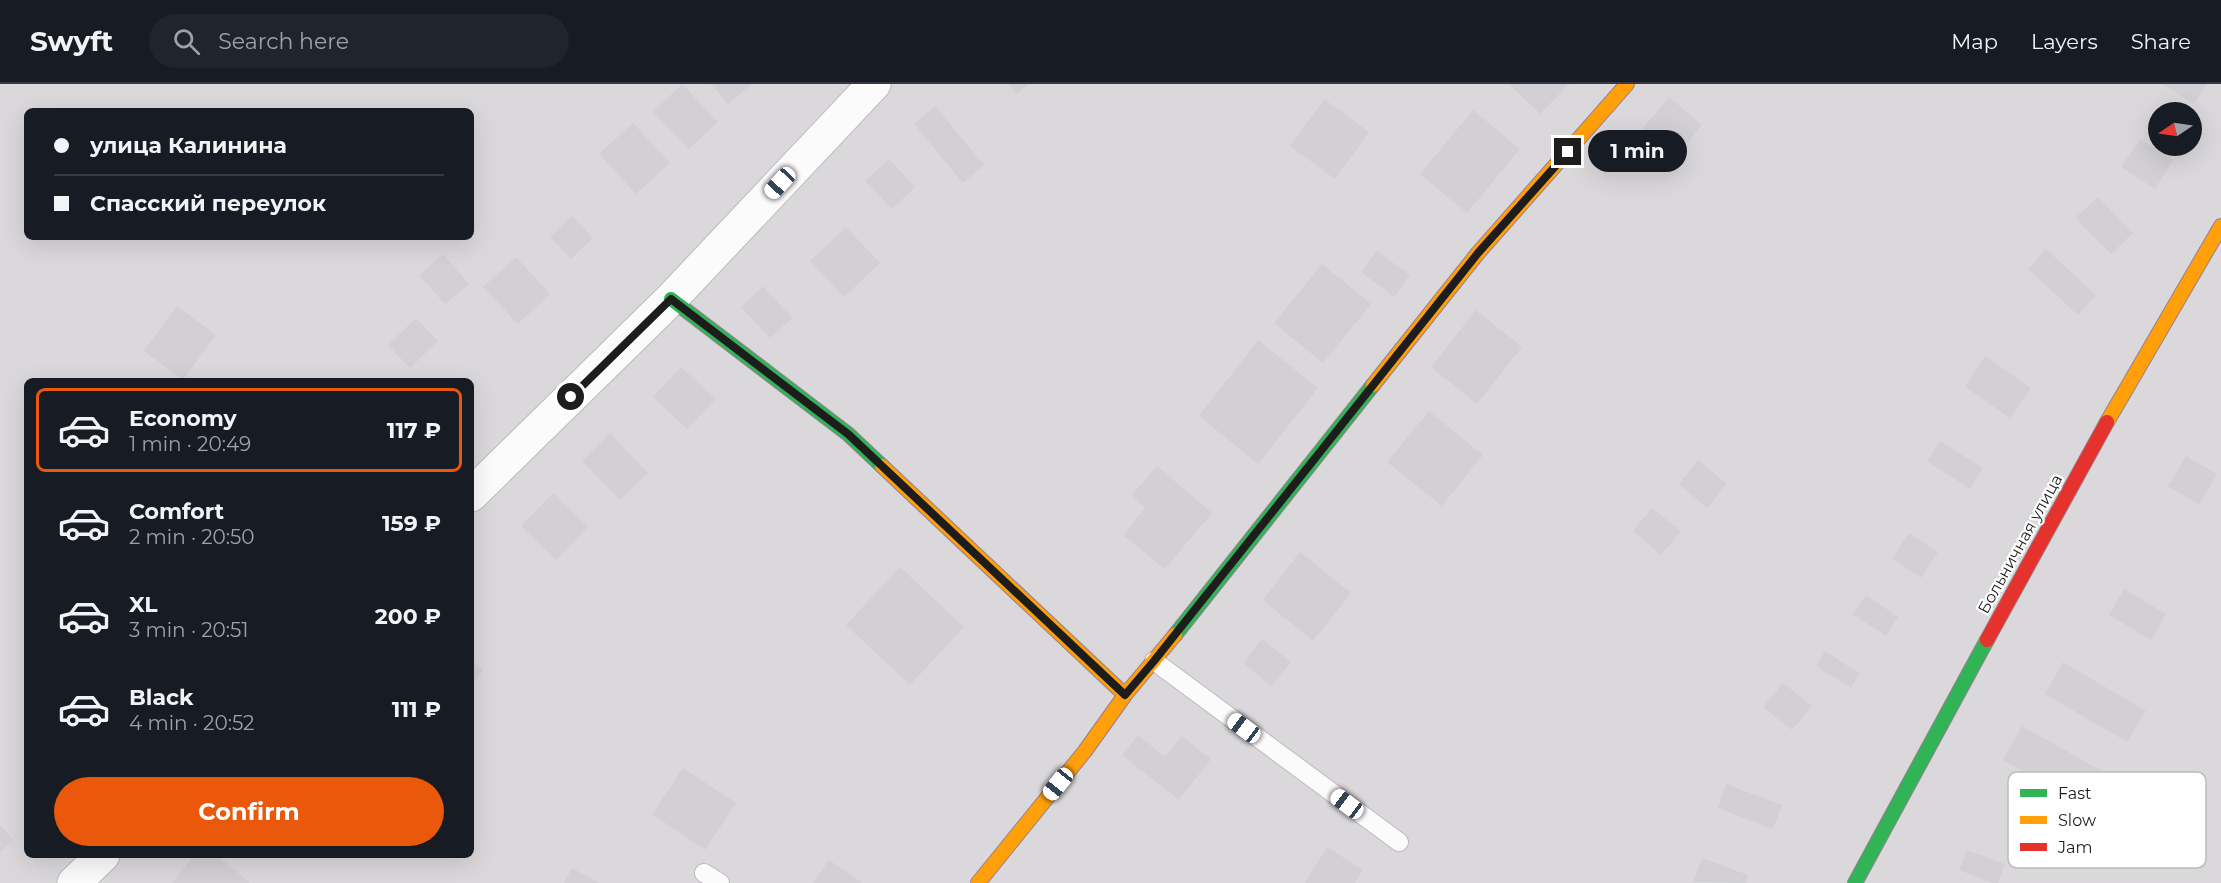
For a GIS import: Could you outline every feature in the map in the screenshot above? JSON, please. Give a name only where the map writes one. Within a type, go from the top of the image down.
[{"type":"street","points":[[474,492],[671,299],[874,84]]},
{"type":"street","points":[[978,883],[1478,253],[1627,84]]},
{"type":"street","name":"Больничная улица","points":[[1855,883],[2072,483],[2221,226]]},
{"type":"street","points":[[671,299],[848,434],[1125,695]]},
{"type":"street","points":[[75,883],[100,858]]},
{"type":"lane","points":[[1154,661],[1399,843]]},
{"type":"lane","points":[[704,873],[720,883]]},
{"type":"shaded area","points":[[0,84],[2221,84],[2221,883],[0,883]]},
{"type":"building","points":[[682,84],[718,122],[689,149],[653,112]]},
{"type":"building","points":[[711,84],[752,84],[728,104]]},
{"type":"building","points":[[1008,84],[1028,84],[1017,94]]},
{"type":"building","points":[[1509,84],[1569,84],[1540,114]]},
{"type":"building","points":[[2162,84],[2206,84],[2195,102],[2191,102]]},
{"type":"building","points":[[1669,97],[1702,125],[1665,169],[1632,141]]},
{"type":"building","points":[[1324,99],[1369,132],[1335,179],[1290,146]]},
{"type":"building","points":[[935,106],[984,165],[963,183],[914,124]]},
{"type":"building","points":[[1473,110],[1520,149],[1467,213],[1420,174]]},
{"type":"building","points":[[633,123],[670,163],[636,194],[599,154]]},
{"type":"building","points":[[2140,139],[2148,144],[2148,156],[2167,156],[2173,160],[2155,189],[2121,167]]},
{"type":"building","points":[[889,159],[915,187],[892,209],[865,181]]},
{"type":"building","points":[[2098,197],[2133,233],[2111,254],[2075,218]]},
{"type":"building","points":[[572,216],[593,238],[571,259],[550,237]]},
{"type":"building","points":[[846,227],[880,263],[844,297],[810,261]]},
{"type":"building","points":[[2046,249],[2096,295],[2078,315],[2028,269]]},
{"type":"building","points":[[1377,251],[1410,275],[1394,297],[1361,272]]},
{"type":"building","points":[[443,254],[469,284],[445,304],[419,275]]},
{"type":"building","points":[[516,257],[550,294],[518,324],[483,287]]},
{"type":"building","points":[[1322,264],[1371,304],[1323,363],[1274,323]]},
{"type":"building","points":[[763,286],[792,318],[770,338],[741,307]]},
{"type":"building","points":[[177,306],[216,335],[184,378],[180,378],[144,351]]},
{"type":"building","points":[[1476,310],[1522,347],[1477,404],[1431,367]]},
{"type":"building","points":[[416,318],[438,341],[410,368],[388,345]]},
{"type":"building","points":[[1258,340],[1318,388],[1258,464],[1199,416]]},
{"type":"building","points":[[1985,356],[2031,388],[2010,418],[1965,387]]},
{"type":"building","points":[[681,367],[716,399],[687,429],[653,397]]},
{"type":"building","points":[[1429,411],[1483,455],[1442,506],[1387,462]]},
{"type":"building","points":[[610,433],[648,473],[620,500],[582,461]]},
{"type":"building","points":[[1940,441],[1983,468],[1970,489],[1927,461]]},
{"type":"building","points":[[2186,456],[2217,474],[2199,505],[2168,486]]},
{"type":"building","points":[[1698,460],[1727,484],[1707,508],[1679,484]]},
{"type":"building","points":[[1157,466],[1212,513],[1165,569],[1123,535],[1145,508],[1132,495]]},
{"type":"building","points":[[553,493],[588,527],[556,560],[521,526]]},
{"type":"building","points":[[1652,508],[1681,531],[1661,555],[1633,531]]},
{"type":"building","points":[[1909,533],[1938,552],[1921,578],[1892,558]]},
{"type":"building","points":[[1300,552],[1351,593],[1313,641],[1263,600]]},
{"type":"building","points":[[900,567],[964,627],[910,685],[846,625]]},
{"type":"building","points":[[2124,589],[2166,614],[2151,640],[2109,615]]},
{"type":"building","points":[[1866,595],[1898,617],[1886,636],[1853,614]]},
{"type":"building","points":[[1262,639],[1291,662],[1271,686],[1243,663]]},
{"type":"building","points":[[1825,651],[1860,674],[1851,688],[1816,666]]},
{"type":"building","points":[[474,662],[483,670],[474,681]]},
{"type":"building","points":[[2063,662],[2146,711],[2127,742],[2045,694]]},
{"type":"building","points":[[1783,683],[1812,706],[1792,730],[1763,707]]},
{"type":"building","points":[[2022,726],[2102,771],[2024,772],[2003,760]]},
{"type":"building","points":[[1138,735],[1165,757],[1182,736],[1211,759],[1179,800],[1122,755]]},
{"type":"building","points":[[683,768],[736,803],[705,850],[652,814]]},
{"type":"building","points":[[1726,784],[1782,805],[1773,829],[1718,808]]},
{"type":"building","points":[[0,825],[13,840],[0,852]]},
{"type":"building","points":[[1327,847],[1363,870],[1355,883],[1305,883]]},
{"type":"building","points":[[1967,850],[2005,864],[1998,883],[1992,883],[1959,870]]},
{"type":"building","points":[[192,858],[220,858],[250,883],[172,883]]},
{"type":"building","points":[[1702,858],[1748,875],[1746,883],[1693,882]]},
{"type":"building","points":[[829,860],[863,883],[813,883]]},
{"type":"building","points":[[572,868],[600,883],[564,883]]},
{"type":"traffic: fast","points":[[671,299],[848,434],[882,466]]},
{"type":"traffic: fast","points":[[1175,635],[1373,385]]},
{"type":"traffic: fast","points":[[1855,883],[1987,640]]},
{"type":"traffic: slow","points":[[1373,385],[1478,253],[1627,84]]},
{"type":"traffic: slow","points":[[2107,422],[2221,226]]},
{"type":"traffic: slow","points":[[882,466],[1125,695]]},
{"type":"traffic: slow","points":[[978,883],[1085,751],[1125,695],[1175,635]]},
{"type":"traffic: jam","points":[[1987,640],[2107,422]]},
{"type":"route","points":[[571,397],[671,299],[848,434],[1125,695],[1478,253],[1568,152]]}]
